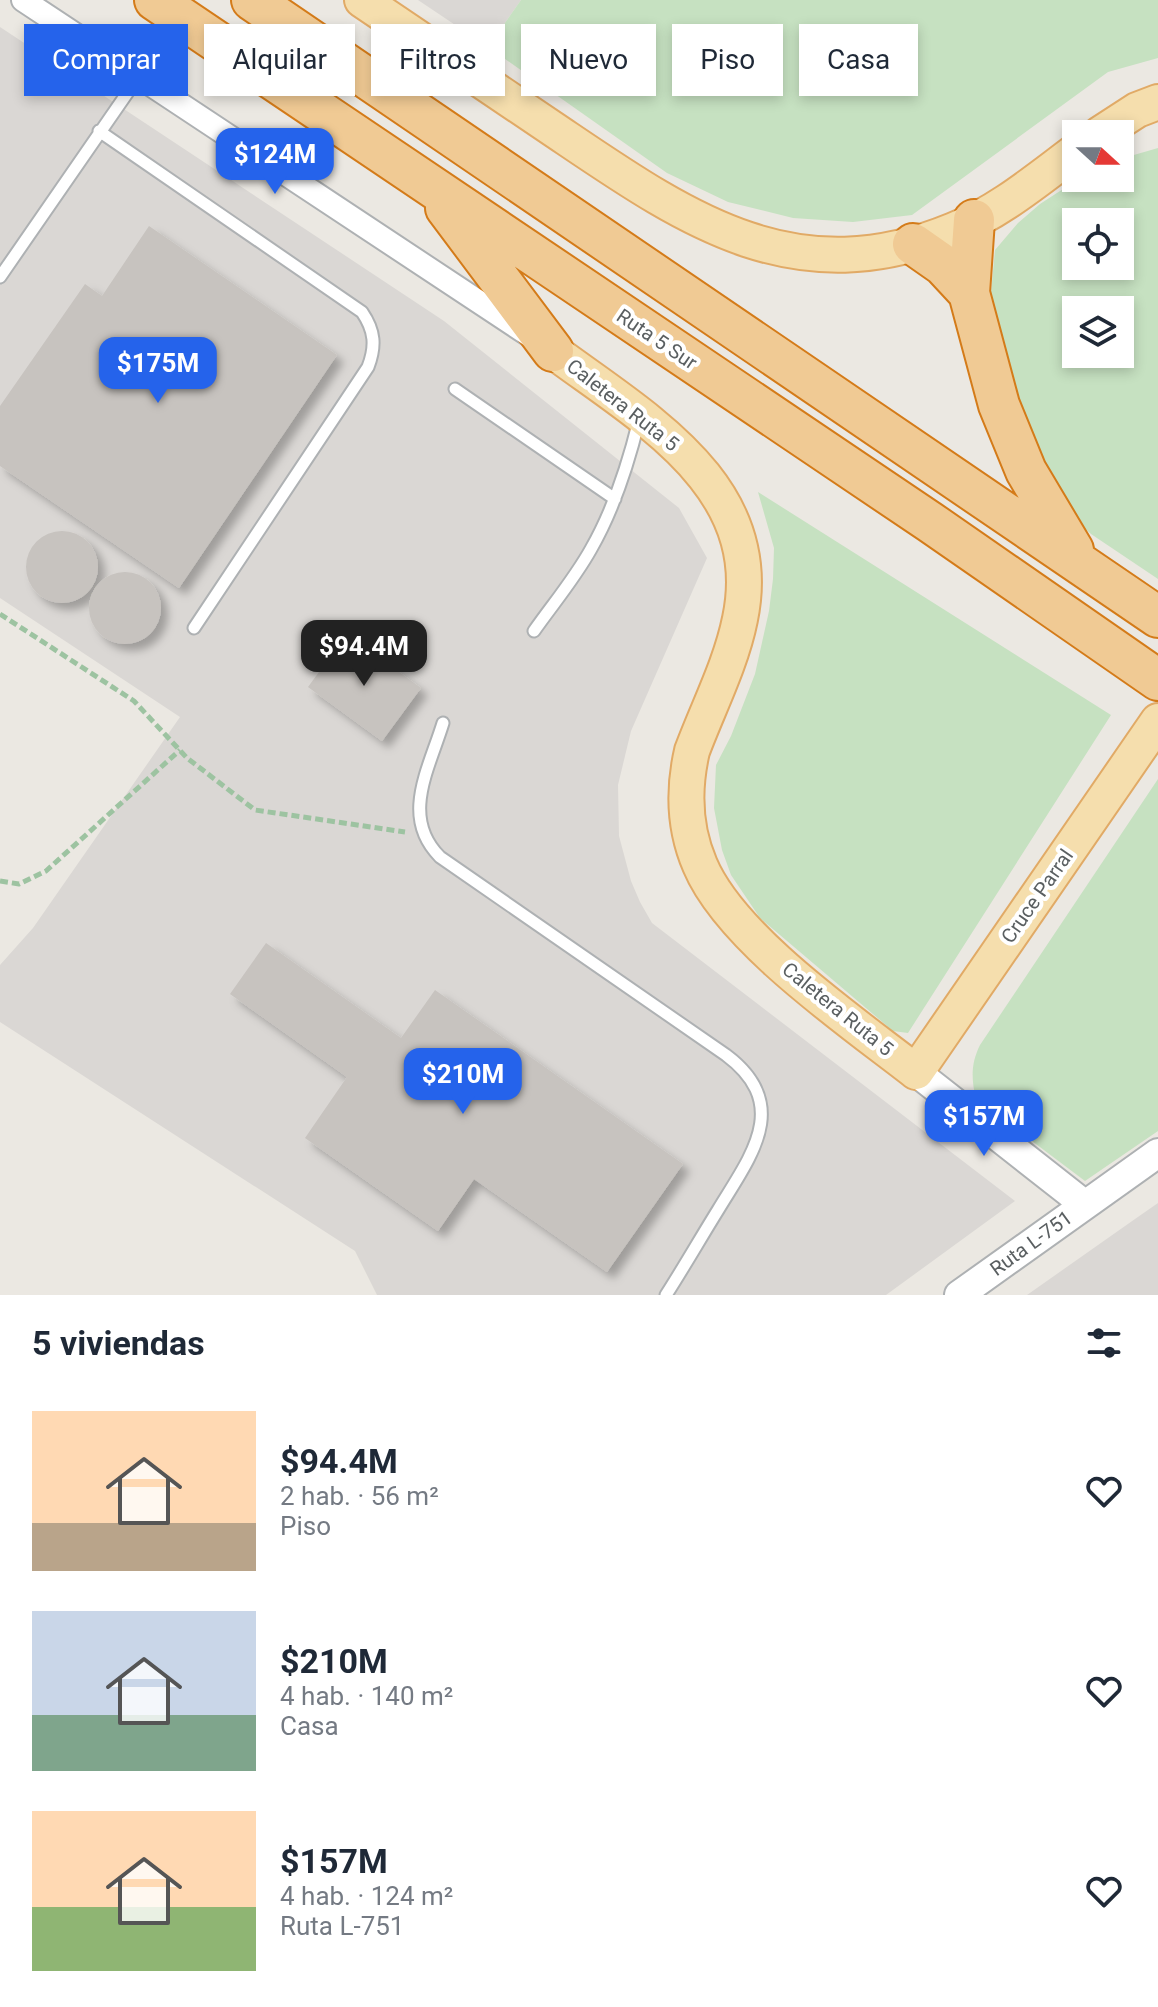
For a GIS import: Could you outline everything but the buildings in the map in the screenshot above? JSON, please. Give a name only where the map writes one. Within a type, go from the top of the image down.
[{"type":"highway","points":[[252,0],[1158,617]]},
{"type":"highway","name":"Ruta 5 Sur","points":[[167,8],[917,513],[1158,680]]},
{"type":"highway","points":[[426,183],[553,351]]},
{"type":"highway","points":[[974,220],[969,293],[999,405],[1013,444],[1039,498],[1085,566]]},
{"type":"highway","points":[[913,244],[943,265],[969,293]]},
{"type":"main road","points":[[362,0],[639,187],[688,216],[725,233],[787,251],[872,252],[913,244],[974,220],[1062,161]]},
{"type":"main road","points":[[1122,120],[1158,102]]},
{"type":"main road","name":"Caletera Ruta 5","points":[[553,351],[681,449],[709,479],[728,510],[742,555],[745,578],[740,620],[692,751],[687,773],[687,820],[700,867],[724,906],[766,949],[813,991],[916,1072]]},
{"type":"main road","name":"Cruce Parral","points":[[916,1072],[1158,721]]},
{"type":"street","name":"Caletera Ruta 5","points":[[23,0],[58,24]]},
{"type":"street","name":"Caletera Ruta 5","points":[[165,96],[553,351]]},
{"type":"street","name":"Ruta L-751","points":[[916,1072],[1084,1204],[959,1295]]},
{"type":"street","points":[[1084,1204],[1158,1153]]},
{"type":"lane","points":[[0,277],[123,96]]},
{"type":"lane","points":[[99,131],[362,312],[373,335],[374,346],[368,367],[194,628]]},
{"type":"lane","points":[[455,389],[615,499]]},
{"type":"lane","points":[[534,631],[590,552],[630,460],[640,416]]},
{"type":"lane","points":[[443,723],[418,805],[423,835],[440,857],[737,1063],[754,1085],[761,1115],[756,1147],[666,1295]]},
{"type":"path","points":[[0,614],[134,701],[180,750],[255,810],[423,835]]},
{"type":"path","points":[[0,881],[19,884],[46,871],[180,750]]},
{"type":"shaded area","points":[[418,0],[521,0],[504,24],[454,24]]},
{"type":"shaded area","points":[[0,27],[24,43],[24,96],[104,96],[444,321],[679,508],[707,558],[631,731],[618,785],[619,836],[640,902],[652,923],[1015,1201],[886,1295],[377,1295],[355,1251],[0,1022],[0,965],[33,928],[180,717],[0,598]]},
{"type":"shaded area","points":[[1158,1203],[1158,1295],[1027,1295],[1135,1219]]},
{"type":"green space","points":[[521,0],[1158,0],[1158,58],[1108,72],[912,215],[853,222],[793,218],[728,202],[667,173],[558,96],[656,96],[656,24],[521,24],[521,70],[505,59],[504,24]]},
{"type":"green space","points":[[1158,148],[1158,579],[1091,534],[1066,511],[1036,465],[989,314],[995,250],[1018,223],[1062,190],[1134,192],[1134,155]]},
{"type":"green space","points":[[758,492],[1111,715],[908,1033],[893,1031],[760,918],[731,875],[722,850],[714,808],[716,765],[755,674],[773,579],[774,548]]},
{"type":"green space","points":[[1158,779],[1158,1131],[1085,1181],[976,1099],[973,1065],[980,1045]]}]
